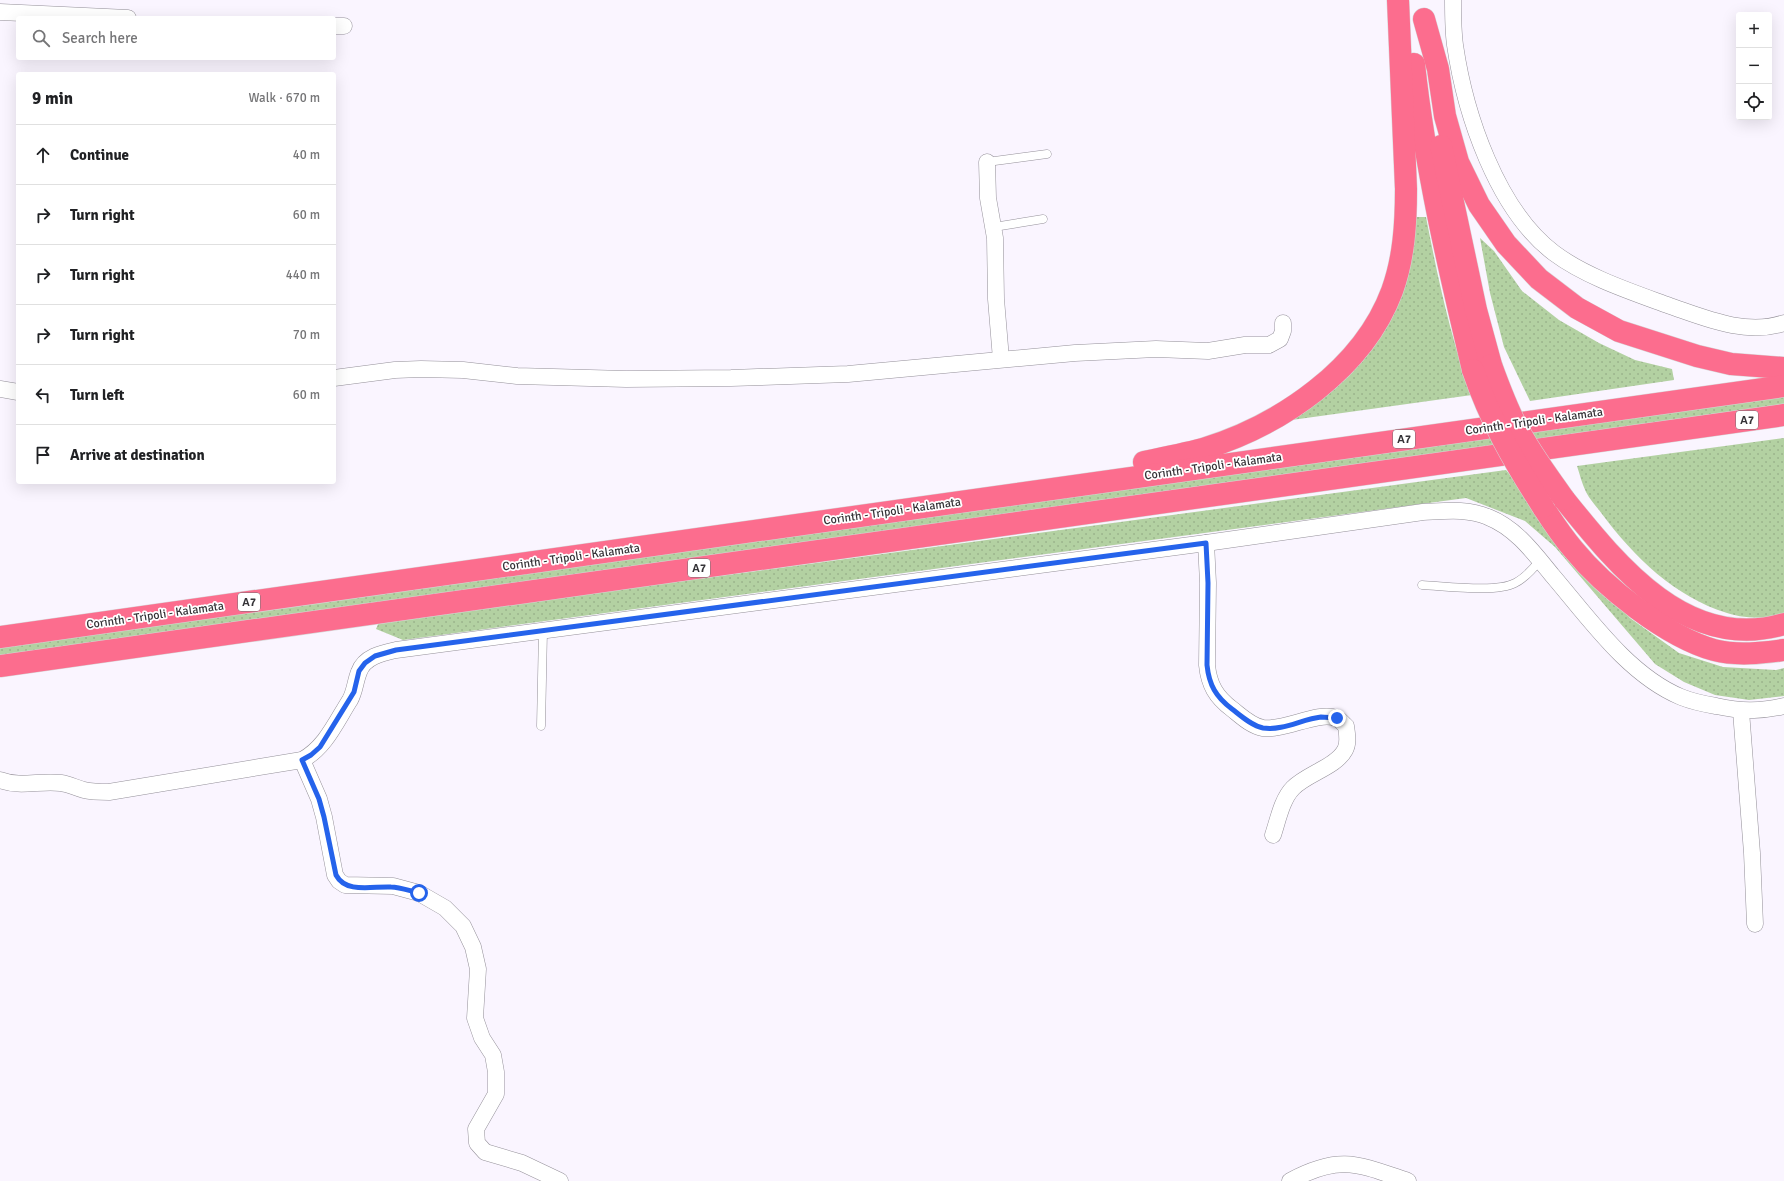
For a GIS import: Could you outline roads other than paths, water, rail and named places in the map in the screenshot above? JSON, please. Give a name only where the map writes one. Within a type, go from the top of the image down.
[{"type":"highway","points":[[1025,493],[1134,464],[1204,448],[1226,440],[1252,429],[1295,405],[1334,377],[1351,358],[1382,313],[1392,291],[1400,263],[1404,236],[1406,189],[1398,0]]},
{"type":"highway","points":[[1402,0],[1413,60],[1424,139],[1453,286],[1482,367],[1503,397],[1518,429],[1536,460],[1564,499],[1609,554],[1655,597],[1681,613],[1710,624],[1741,630],[1772,628],[1784,624]]},
{"type":"highway","points":[[1423,9],[1439,136],[1476,310],[1484,401],[1499,434],[1543,507],[1573,549],[1629,602],[1686,640],[1716,651],[1753,654],[1784,650]]},
{"type":"highway","points":[[1423,9],[1438,69],[1445,116],[1458,162],[1479,205],[1501,238],[1539,279],[1577,308],[1619,331],[1696,356],[1732,364],[1784,368]]},
{"type":"highway","name":"Corinth - Tripoli - Kalamata","points":[[0,637],[1784,386]]},
{"type":"highway","name":"Α7","points":[[0,666],[1784,415]]},
{"type":"highway","points":[[1710,425],[1784,422]]},
{"type":"street","points":[[1453,0],[1455,44],[1466,101],[1471,116],[1494,174],[1516,213],[1536,238],[1555,254],[1580,269],[1649,298],[1707,319],[1730,325],[1757,327],[1777,326],[1784,323]]},
{"type":"street","points":[[0,12],[85,16]]},
{"type":"street","points":[[987,162],[988,198],[994,227],[996,299],[1001,359]]},
{"type":"street","points":[[336,378],[421,369],[463,370],[517,376],[626,379],[731,378],[848,374],[1001,359],[1136,350],[1170,349],[1201,351],[1269,345],[1280,339],[1283,331],[1283,324]]},
{"type":"street","points":[[0,389],[16,392]]},
{"type":"street","points":[[0,780],[21,784],[51,782],[62,783],[84,790],[109,792],[302,760],[311,755],[320,747],[354,692],[359,671],[365,663],[375,656],[396,650],[1206,543],[1423,512],[1466,510],[1489,517],[1512,530],[1540,560],[1626,660],[1655,684],[1681,697],[1742,711],[1770,709],[1784,706]]},
{"type":"street","points":[[1206,543],[1208,583],[1207,665],[1208,677],[1213,691],[1222,701],[1247,720],[1263,728],[1278,727],[1322,717],[1337,718],[1346,726],[1347,740],[1345,750],[1336,760],[1302,780],[1292,789],[1286,798],[1273,836]]},
{"type":"street","points":[[1742,711],[1751,837],[1755,924]]},
{"type":"street","points":[[302,760],[322,811],[336,875],[339,881],[352,887],[393,886],[419,893],[445,908],[463,926],[473,947],[478,969],[475,1018],[482,1038],[493,1055],[496,1072],[496,1094],[476,1129],[477,1142],[485,1152],[522,1163],[560,1181]]},
{"type":"street","points":[[1290,1181],[1320,1167],[1351,1164],[1370,1168],[1408,1181]]},
{"type":"lane","points":[[987,162],[1047,154]]},
{"type":"lane","points":[[994,227],[1043,219]]},
{"type":"lane","points":[[1422,585],[1497,588],[1514,584],[1529,573],[1540,560]]},
{"type":"lane","points":[[541,726],[543,631]]}]
